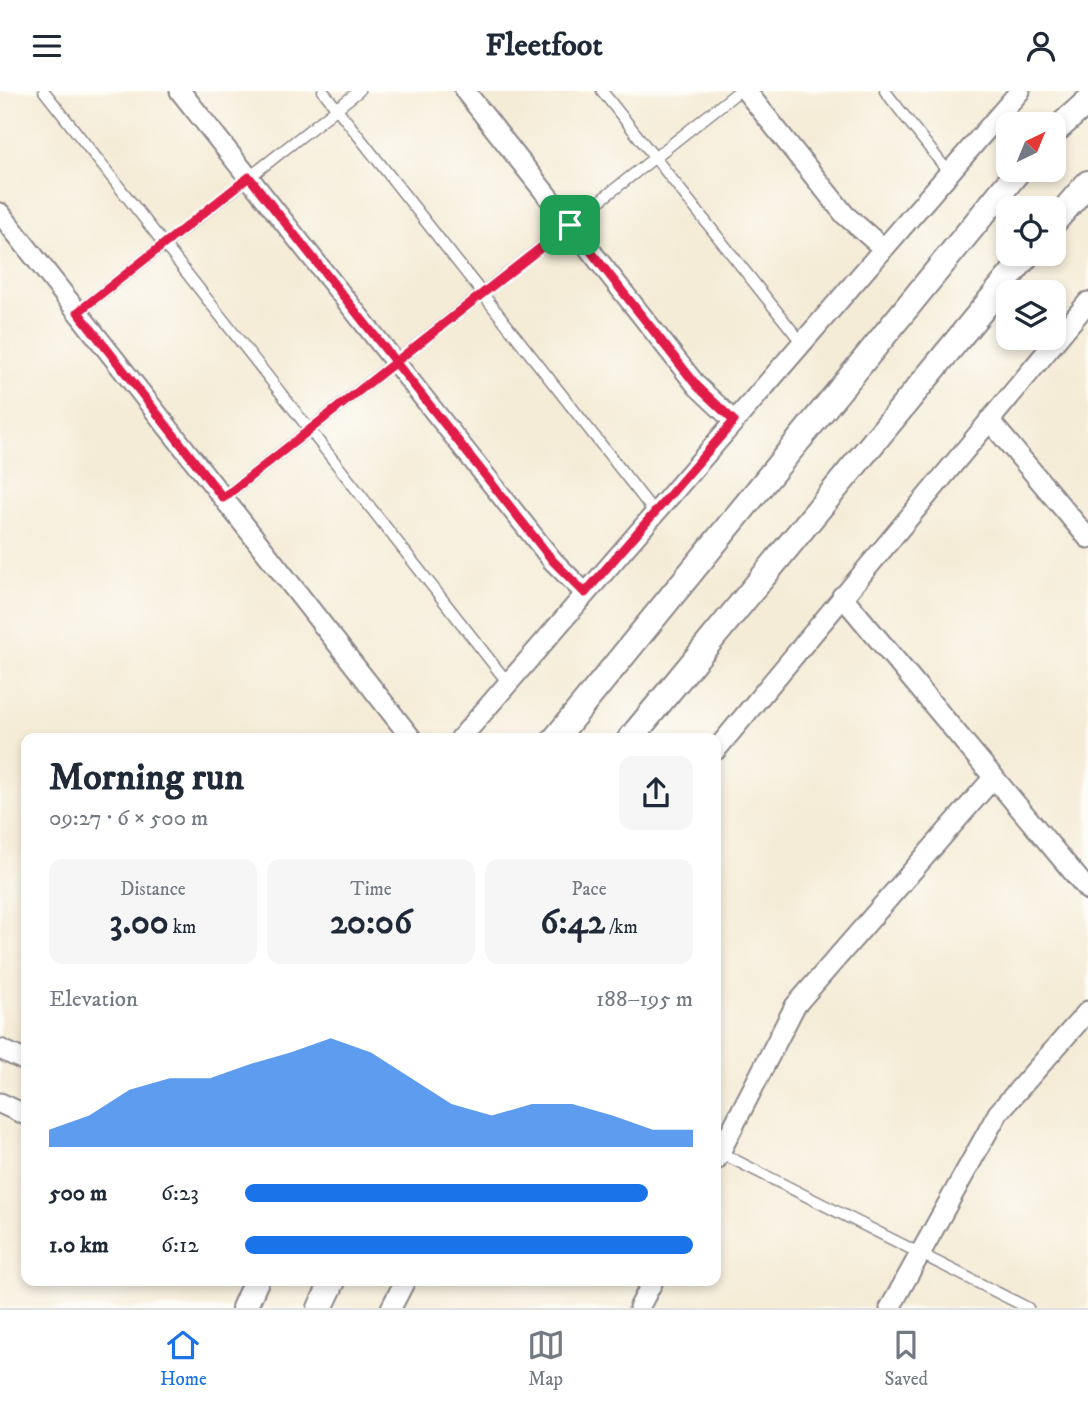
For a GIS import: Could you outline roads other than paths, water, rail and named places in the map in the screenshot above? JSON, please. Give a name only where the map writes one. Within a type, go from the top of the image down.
[{"type":"street","points":[[180,91],[553,561],[585,593]]},
{"type":"street","points":[[464,91],[697,386],[734,421]]},
{"type":"street","points":[[746,91],[845,215],[883,248]]},
{"type":"street","points":[[465,733],[1020,91]]},
{"type":"street","points":[[1066,121],[1088,101]]},
{"type":"street","points":[[560,733],[1009,182]]},
{"type":"street","points":[[1066,208],[1088,183]]},
{"type":"street","points":[[0,213],[407,733]]},
{"type":"street","points":[[635,733],[1018,266]]},
{"type":"street","points":[[721,744],[1088,302]]},
{"type":"street","points":[[989,420],[1088,538]]},
{"type":"street","points":[[842,596],[1088,890]]},
{"type":"street","points":[[721,1146],[795,1006],[994,777]]},
{"type":"street","points":[[890,1308],[998,1113],[1088,1011]]},
{"type":"street","points":[[0,1049],[21,1059]]},
{"type":"street","points":[[0,1103],[21,1113]]},
{"type":"street","points":[[244,1308],[254,1286]]},
{"type":"street","points":[[320,1308],[330,1286]]},
{"type":"street","points":[[391,1308],[402,1286]]},
{"type":"street","points":[[639,1308],[650,1286]]},
{"type":"lane","points":[[44,91],[508,683]]},
{"type":"lane","points":[[323,91],[655,513]]},
{"type":"lane","points":[[78,312],[359,91]]},
{"type":"lane","points":[[602,91],[802,343]]},
{"type":"lane","points":[[223,498],[739,91]]},
{"type":"lane","points":[[885,91],[948,173]]},
{"type":"lane","points":[[721,1156],[1028,1308]]}]
